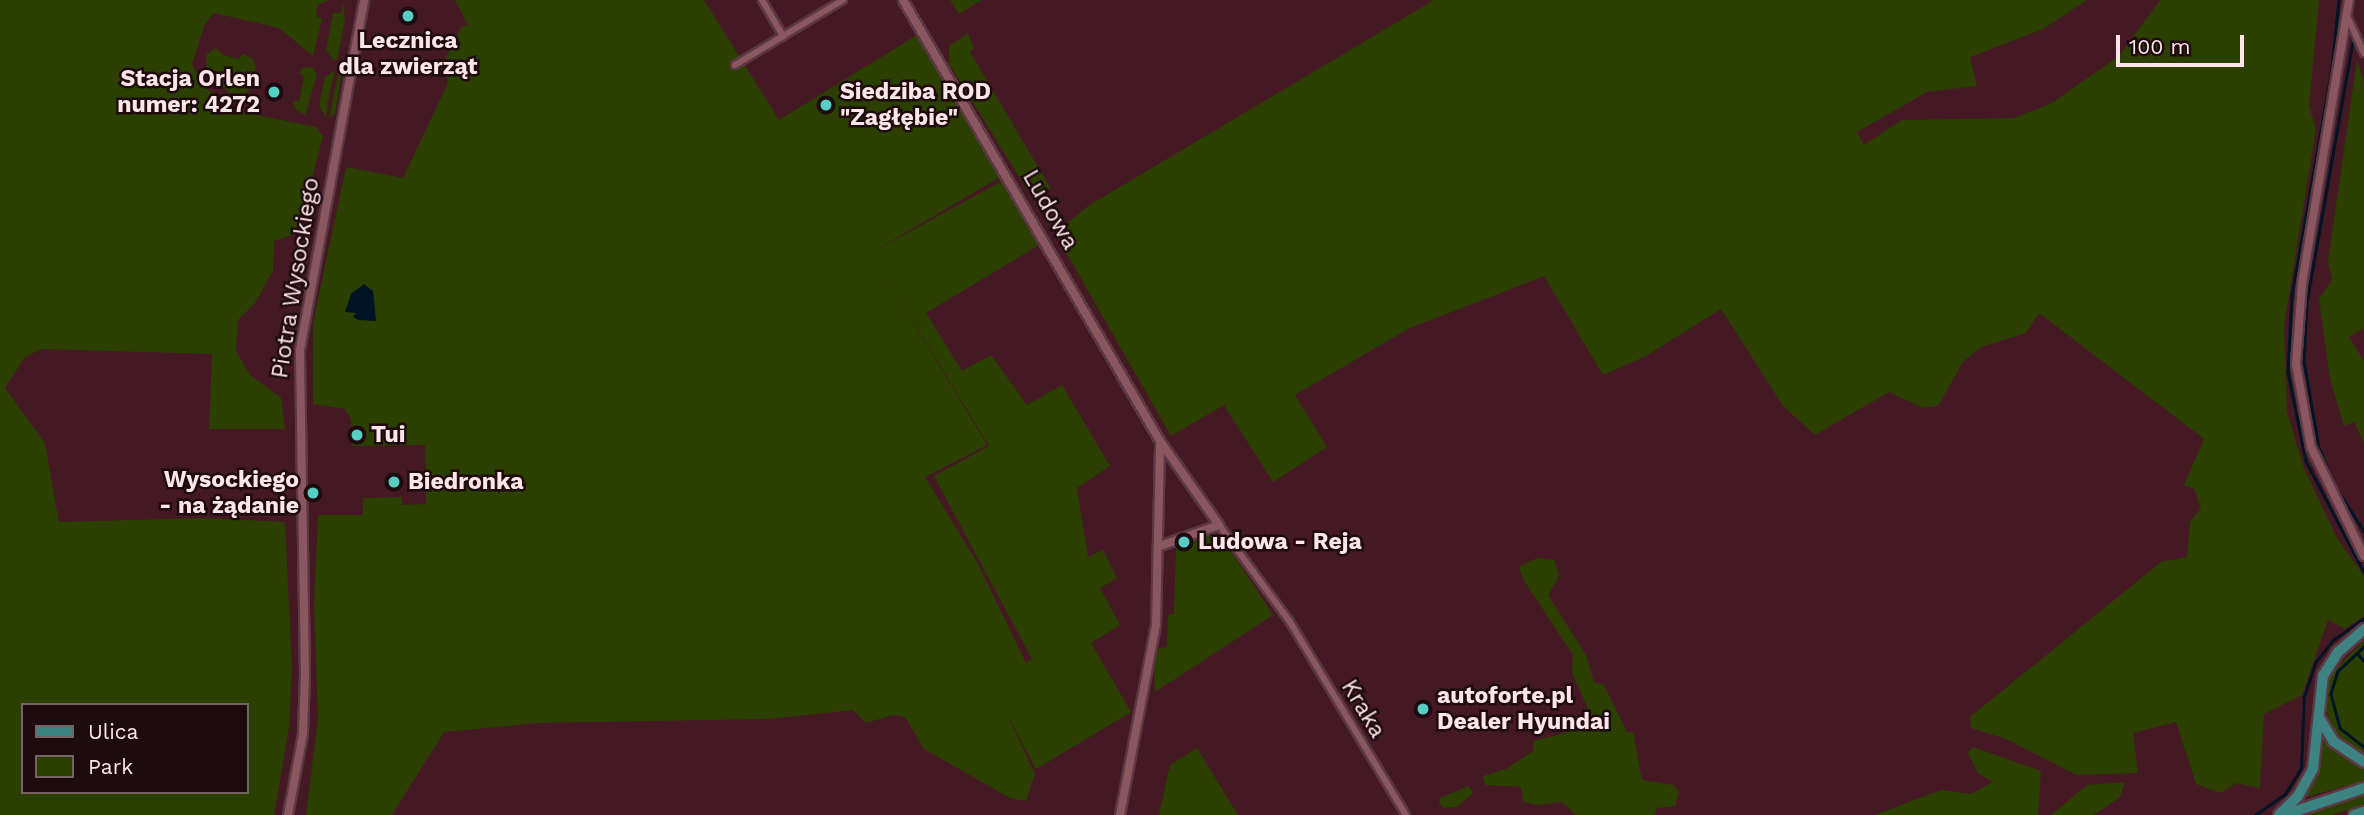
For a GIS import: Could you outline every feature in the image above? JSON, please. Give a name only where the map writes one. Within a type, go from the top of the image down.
[{"type":"main road","points":[[2282,815],[2298,796],[2313,769],[2317,694],[2327,668],[2363,631]]},
{"type":"main road","points":[[2318,713],[2333,741],[2364,762]]},
{"type":"main road","points":[[2282,815],[2364,788]]},
{"type":"main road","points":[[2354,815],[2364,812]]},
{"type":"street","name":"Piotra Wysockiego","points":[[288,815],[303,734],[305,674],[300,350],[364,0]]},
{"type":"street","points":[[762,0],[783,36]]},
{"type":"street","points":[[735,65],[844,0]]},
{"type":"street","name":"Ludowa","points":[[904,0],[1160,441],[1290,622]]},
{"type":"street","points":[[2349,0],[2302,284],[2296,364],[2311,447],[2364,556]]},
{"type":"street","points":[[2347,16],[2364,53]]},
{"type":"street","points":[[1119,815],[1156,624],[1160,546],[1160,441]]},
{"type":"street","points":[[2347,523],[2364,541]]},
{"type":"street","points":[[1160,546],[1219,525]]},
{"type":"street","name":"Kraka","points":[[1290,622],[1406,815]]},
{"type":"green space","points":[[0,0],[329,0],[318,5],[316,16],[322,19],[313,56],[279,28],[214,13],[205,24],[192,64],[202,84],[231,110],[316,127],[323,136],[300,224],[290,236],[274,241],[273,271],[255,303],[238,320],[236,351],[250,375],[281,398],[285,429],[209,429],[212,354],[41,349],[25,357],[5,388],[45,443],[59,522],[205,518],[285,522],[292,668],[289,728],[274,815],[0,815]]},
{"type":"green space","points":[[343,0],[345,20],[337,60],[333,60],[326,50],[333,13],[341,13]]},
{"type":"green space","points":[[455,0],[704,0],[779,120],[917,35],[1002,176],[871,253],[1004,180],[1041,244],[926,313],[962,371],[991,355],[1027,405],[1062,385],[1110,466],[1077,488],[1088,557],[1103,550],[1117,578],[1100,588],[1120,625],[1091,643],[1131,712],[1036,769],[1005,711],[1035,774],[1026,801],[1010,798],[924,749],[905,717],[893,715],[866,723],[853,710],[769,719],[539,723],[444,732],[392,815],[306,815],[318,720],[314,604],[318,515],[363,515],[363,498],[402,497],[402,505],[426,504],[425,445],[352,446],[351,420],[345,409],[313,404],[313,323],[346,167],[403,178],[448,83],[443,64],[461,27],[468,25]],"holes":[[[874,256],[989,446],[934,476],[1032,659],[1026,663],[978,564],[925,477],[987,445]]]},
{"type":"green space","points":[[950,0],[982,0],[959,14]]},
{"type":"green space","points":[[1434,0],[2087,0],[2043,29],[1970,57],[1977,86],[1927,92],[1857,132],[1864,145],[1902,120],[2014,118],[2052,103],[2119,56],[2160,0],[2319,0],[2309,106],[2316,129],[2284,326],[2287,412],[2304,468],[2337,538],[2364,576],[2364,616],[2345,629],[2328,620],[2302,695],[2264,714],[2260,788],[2236,783],[2220,793],[2196,784],[2176,722],[2133,733],[2138,773],[2077,775],[2006,739],[1971,728],[1970,717],[2161,562],[2187,557],[2190,522],[2201,508],[2194,489],[2184,485],[2204,439],[2039,313],[2026,333],[1981,347],[1963,362],[1938,406],[1923,408],[1889,392],[1815,435],[1783,406],[1721,309],[1646,356],[1603,375],[1544,276],[1408,329],[1295,395],[1327,447],[1273,482],[1224,405],[1171,436],[1055,233],[1088,206]]},
{"type":"green space","points":[[968,33],[974,48],[970,52],[1050,187],[1043,199],[1033,199],[949,64],[949,46]]},
{"type":"green space","points":[[216,48],[223,55],[239,59],[243,54],[253,59],[256,68],[247,94],[234,97],[207,72],[206,55]]},
{"type":"green space","points":[[2357,60],[2364,80],[2364,328],[2349,337],[2364,361],[2364,443],[2354,422],[2344,426],[2330,379],[2319,299],[2332,280],[2328,261]]},
{"type":"green space","points":[[304,67],[313,68],[317,75],[305,115],[296,110],[292,101],[299,101],[304,77],[299,72]]},
{"type":"green space","points":[[335,70],[326,118],[319,105],[325,77]]},
{"type":"green space","points":[[339,70],[342,74],[335,114],[329,119]]},
{"type":"green space","points":[[1213,532],[1223,539],[1273,615],[1155,692],[1154,666],[1159,648],[1167,647],[1168,615],[1174,614],[1176,547],[1198,538],[1204,552],[1208,550],[1202,535]]},
{"type":"green space","points":[[1537,558],[1554,560],[1559,576],[1548,595],[1585,653],[1594,682],[1604,685],[1627,732],[1633,732],[1642,780],[1673,785],[1679,791],[1675,806],[1657,808],[1655,815],[1576,815],[1562,802],[1539,805],[1523,802],[1521,787],[1485,785],[1483,776],[1506,769],[1533,751],[1534,741],[1576,730],[1589,711],[1572,673],[1573,655],[1523,579],[1519,567]]},
{"type":"green space","points":[[2364,640],[2364,757],[2339,740],[2324,706],[2330,675]]},
{"type":"green space","points":[[2322,733],[2341,755],[2364,767],[2364,781],[2306,797],[2320,761]]},
{"type":"green space","points":[[1973,747],[2041,771],[2038,815],[1875,815],[1941,790],[1971,794],[1993,782],[1978,773],[1968,753]]},
{"type":"green space","points":[[1197,748],[1238,815],[1159,815],[1170,765]]},
{"type":"green space","points":[[2125,782],[2120,797],[2094,815],[2051,815],[2087,785]]},
{"type":"green space","points":[[1469,786],[1473,793],[1457,807],[1444,808],[1439,803],[1440,798]]},
{"type":"green space","points":[[2364,795],[2364,805],[2332,815],[2303,815]]},
{"type":"water","points":[[364,284],[373,291],[376,321],[358,320],[353,317],[356,313],[345,312],[351,294]]},
{"type":"waterway","points":[[2339,0],[2332,69],[2292,295],[2288,372],[2306,461],[2364,572]]},
{"type":"waterway","points":[[2353,42],[2307,304],[2304,361],[2319,448],[2337,489],[2364,531]]},
{"type":"waterway","points":[[2255,815],[2285,794],[2301,768],[2304,697],[2315,663],[2333,640],[2364,618]]},
{"type":"waterway","points":[[2364,647],[2338,671],[2331,694],[2340,728],[2364,747]]},
{"type":"waterway","points":[[2357,653],[2364,661]]},
{"type":"place","name":"Lecznica dla zwierząt","points":[[408,16]]},
{"type":"place","name":"Stacja Orlen numer: 4272","points":[[274,92]]},
{"type":"place","name":"Siedziba ROD \"Zagłębie\"","points":[[826,105]]},
{"type":"place","name":"Tui","points":[[357,435]]},
{"type":"place","name":"Biedronka","points":[[394,482]]},
{"type":"place","name":"Wysockiego - na żądanie","points":[[313,493]]},
{"type":"place","name":"Ludowa - Reja","points":[[1184,542]]},
{"type":"place","name":"autoforte.pl Dealer Hyundai","points":[[1423,709]]}]
